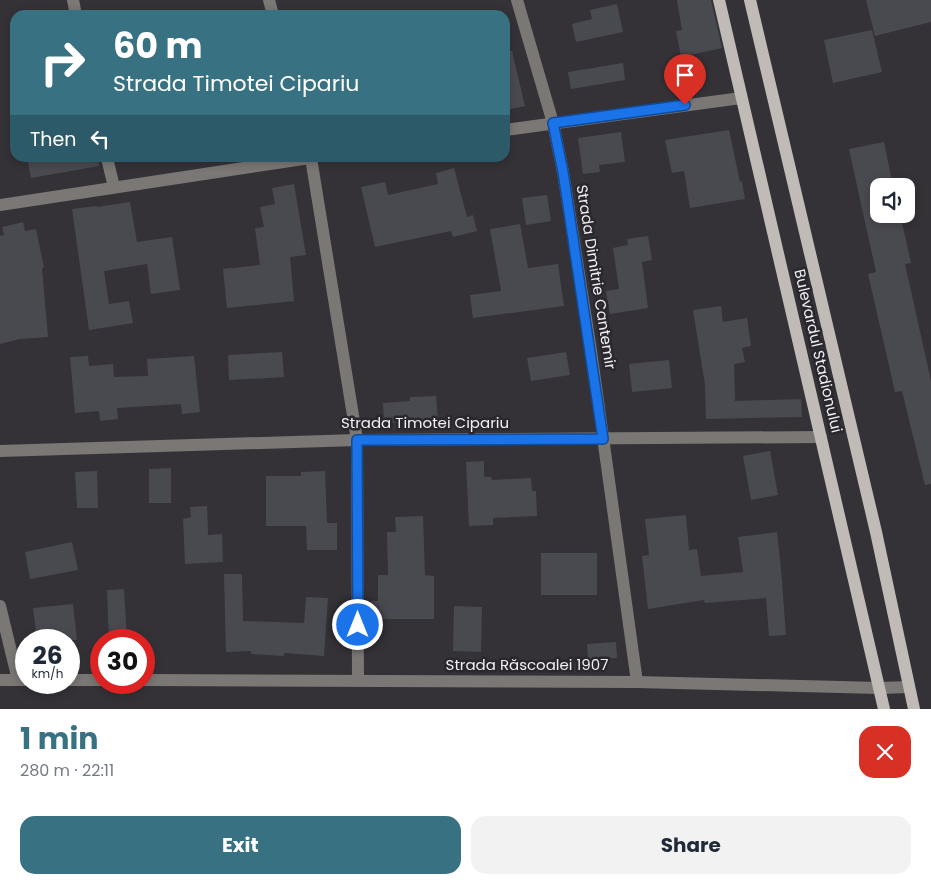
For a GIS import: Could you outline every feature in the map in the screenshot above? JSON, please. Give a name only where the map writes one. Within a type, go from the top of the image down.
[{"type":"main road","name":"Bulevardul Stadionului","points":[[719,0],[884,709]]},
{"type":"main road","name":"Bulevardul Stadionului","points":[[750,0],[876,532],[914,709]]},
{"type":"street","name":"Strada Dimitrie Cantemir","points":[[517,0],[553,123],[565,182],[637,682]]},
{"type":"street","points":[[510,129],[741,98]]},
{"type":"street","points":[[108,162],[114,187]]},
{"type":"street","points":[[0,205],[283,162]]},
{"type":"street","points":[[311,162],[357,440],[358,680]]},
{"type":"street","name":"Strada Timotei Cipariu","points":[[0,451],[357,440],[821,438]]},
{"type":"street","points":[[0,606],[15,656]]},
{"type":"street","points":[[0,680],[15,680]]},
{"type":"street","name":"Strada Răscoalei 1907","points":[[155,680],[637,682],[879,688],[909,687]]},
{"type":"building","points":[[677,0],[711,0],[722,48],[681,57],[676,31],[682,30]]},
{"type":"building","points":[[866,0],[931,0],[931,22],[875,36]]},
{"type":"building","points":[[617,4],[623,32],[576,42],[572,24],[592,19],[590,10]]},
{"type":"building","points":[[872,30],[882,72],[833,83],[824,40]]},
{"type":"building","points":[[510,51],[512,51],[525,106],[510,109]]},
{"type":"building","points":[[623,63],[625,80],[571,89],[568,72]]},
{"type":"building","points":[[729,130],[745,199],[690,208],[684,171],[672,173],[665,140]]},
{"type":"building","points":[[621,132],[625,162],[599,165],[600,172],[583,174],[578,138]]},
{"type":"building","points":[[884,142],[891,178],[870,178],[870,223],[902,223],[911,263],[905,264],[931,381],[931,484],[925,485],[902,391],[895,392],[868,274],[876,272],[849,149]]},
{"type":"building","points":[[28,162],[98,162],[99,166],[31,178]]},
{"type":"building","points":[[454,168],[467,217],[473,215],[477,231],[453,237],[451,231],[375,247],[361,187],[385,182],[388,195],[438,184],[436,173]]},
{"type":"building","points":[[294,184],[306,255],[290,257],[294,301],[227,308],[223,269],[260,265],[255,228],[264,227],[260,207],[275,204],[272,188]]},
{"type":"building","points":[[547,195],[551,221],[526,225],[522,198]]},
{"type":"building","points":[[130,202],[137,242],[172,237],[180,290],[151,294],[147,264],[104,271],[109,304],[129,301],[133,323],[89,330],[72,209]]},
{"type":"building","points":[[23,222],[25,231],[36,229],[44,267],[42,268],[48,337],[20,339],[0,344],[0,236],[4,235],[2,227]]},
{"type":"building","points":[[520,224],[528,268],[558,264],[564,306],[473,318],[470,295],[501,291],[490,229]]},
{"type":"building","points":[[648,236],[652,260],[642,262],[648,308],[610,314],[606,291],[619,289],[613,248],[628,245],[627,239]]},
{"type":"building","points":[[721,306],[723,322],[747,318],[751,346],[742,348],[745,362],[734,364],[735,401],[801,399],[802,417],[706,419],[705,385],[693,310]]},
{"type":"building","points":[[282,352],[284,377],[229,380],[228,355]]},
{"type":"building","points":[[566,352],[570,375],[531,381],[527,358]]},
{"type":"building","points":[[88,356],[89,366],[113,364],[114,377],[148,376],[147,359],[194,356],[200,412],[182,414],[181,404],[117,408],[118,419],[100,421],[99,411],[75,413],[70,357]]},
{"type":"building","points":[[669,360],[672,388],[632,392],[629,364]]},
{"type":"building","points":[[436,396],[438,420],[384,423],[383,403],[410,401],[410,397]]},
{"type":"building","points":[[770,451],[778,495],[751,500],[743,456]]},
{"type":"building","points":[[484,461],[484,477],[491,477],[492,480],[531,478],[532,491],[536,491],[537,516],[493,518],[493,525],[469,526],[466,462]]},
{"type":"building","points":[[171,468],[171,503],[149,503],[149,469]]},
{"type":"building","points":[[97,471],[98,508],[77,508],[75,472]]},
{"type":"building","points":[[325,471],[327,523],[337,523],[337,550],[307,550],[306,526],[266,526],[266,476],[301,476],[301,472]]},
{"type":"building","points":[[207,506],[208,535],[222,534],[223,562],[185,564],[183,519],[191,517],[190,507]]},
{"type":"building","points":[[686,515],[689,550],[697,549],[701,576],[743,572],[738,537],[777,532],[786,635],[769,636],[766,598],[705,603],[704,600],[648,609],[642,556],[649,555],[645,519]]},
{"type":"building","points":[[423,516],[425,575],[434,576],[434,619],[371,619],[371,601],[378,601],[378,575],[388,575],[387,532],[396,532],[395,517]]},
{"type":"building","points":[[72,542],[78,570],[30,579],[25,552]]},
{"type":"building","points":[[541,553],[597,553],[597,595],[541,595]]},
{"type":"building","points":[[224,574],[242,574],[243,621],[304,623],[306,597],[328,598],[324,656],[284,653],[284,656],[251,654],[251,651],[226,652]]},
{"type":"building","points":[[124,589],[126,629],[109,629],[107,590]]},
{"type":"building","points":[[73,604],[76,629],[36,629],[33,608]]},
{"type":"building","points":[[454,606],[482,607],[481,652],[453,651]]},
{"type":"building","points":[[616,642],[617,658],[588,660],[587,644]]},
{"type":"route","points":[[358,625],[357,440],[603,439],[563,172],[553,123],[685,105]]}]
